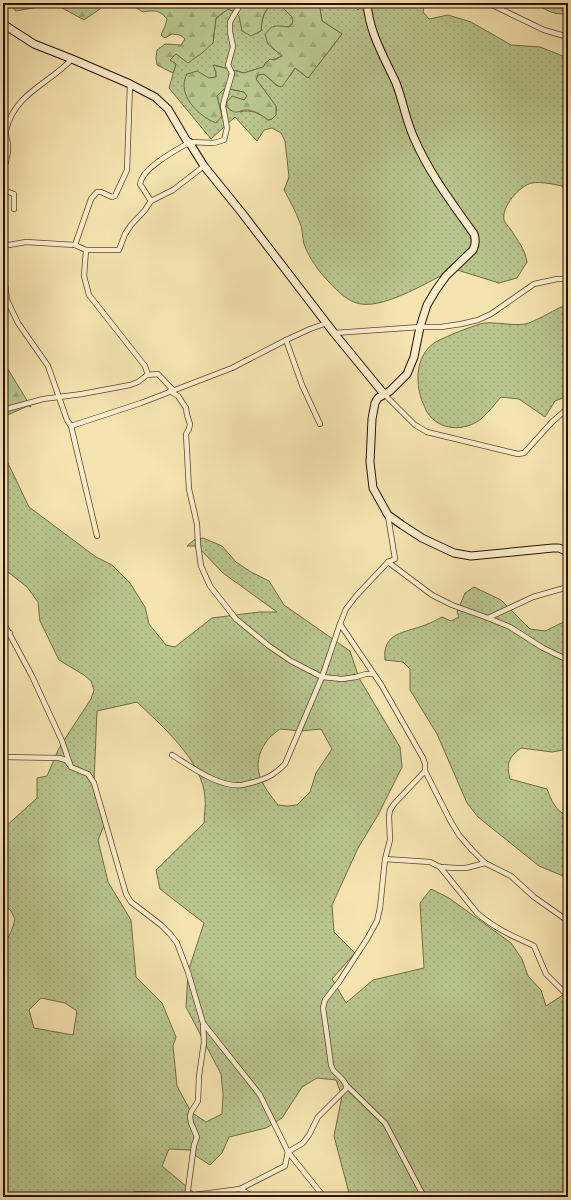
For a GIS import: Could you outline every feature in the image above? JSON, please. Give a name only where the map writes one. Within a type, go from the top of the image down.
[{"type":"street","points":[[151,202],[140,184],[142,178],[150,169],[188,142],[214,143],[224,140],[226,136],[227,128],[223,106],[232,77],[232,73],[228,65],[233,47],[230,22],[240,3]]},
{"type":"street","points":[[172,755],[206,776],[230,784],[241,785],[275,774],[285,764],[289,756],[322,677],[346,610],[353,600],[388,562],[395,559],[388,514],[373,488],[370,462],[372,419],[375,403],[404,379],[411,368],[420,327],[427,305],[446,276],[473,250],[476,240],[474,234],[434,178],[413,137],[397,85],[370,25],[367,3]]},
{"type":"street","points":[[488,3],[518,19],[561,36],[568,37]]},
{"type":"street","points":[[3,24],[34,44],[130,84],[155,97],[163,103],[204,166],[334,333],[384,394],[415,425],[427,432],[518,454],[524,453],[552,422],[568,408]]},
{"type":"street","points":[[561,36],[568,42]]},
{"type":"street","points":[[3,173],[8,145],[6,132],[16,107],[23,99],[72,59]]},
{"type":"street","points":[[75,245],[91,199],[97,192],[101,192],[112,197],[115,196],[125,177],[127,170],[130,84]]},
{"type":"street","points":[[3,246],[26,242],[75,245],[86,250],[119,250],[125,234],[131,225],[151,202],[173,190],[204,166]]},
{"type":"street","points":[[3,190],[14,194],[14,209]]},
{"type":"street","points":[[86,250],[84,276],[89,295],[145,366],[148,375]]},
{"type":"street","points":[[3,268],[7,300],[18,323],[48,366],[60,396],[67,420],[71,426],[97,536]]},
{"type":"street","points":[[334,333],[420,327],[442,327],[478,320],[490,314],[534,284],[557,279],[568,279]]},
{"type":"street","points":[[71,426],[141,403],[232,368],[286,340],[327,323]]},
{"type":"street","points":[[286,340],[302,384],[320,424]]},
{"type":"street","points":[[3,410],[43,399],[82,394],[124,386],[138,382],[148,375],[158,374],[183,403],[190,424],[189,430],[186,434],[189,489],[197,524],[198,545],[202,566],[210,586],[236,619],[249,631],[291,660],[322,677],[342,679],[373,674]]},
{"type":"street","points":[[388,514],[422,538],[445,550],[462,555],[492,554],[552,548],[559,548],[568,552]]},
{"type":"street","points":[[388,562],[432,595],[452,605],[510,627],[543,648],[568,660]]},
{"type":"street","points":[[488,618],[533,597],[568,587]]},
{"type":"street","points":[[3,622],[10,633],[62,741],[71,767]]},
{"type":"street","points":[[340,624],[382,686],[423,758],[425,772],[459,835],[485,863],[510,876],[534,897],[567,918]]},
{"type":"street","points":[[3,637],[10,633]]},
{"type":"street","points":[[3,757],[59,758],[66,760],[71,767],[88,774],[94,783],[126,894],[131,902],[170,934],[177,943],[188,972],[203,1024],[204,1042],[199,1076],[198,1101],[191,1112],[190,1117],[197,1136],[194,1145],[187,1196]]},
{"type":"street","points":[[422,1197],[423,1195],[385,1123],[346,1085],[333,1070],[323,1008],[325,1000],[368,939],[377,921],[380,908],[385,859],[390,840],[390,810],[425,772]]},
{"type":"street","points":[[385,859],[430,862],[440,867],[476,913],[501,931],[534,946],[546,974],[568,996]]},
{"type":"street","points":[[440,867],[466,868],[485,863]]},
{"type":"street","points":[[203,1024],[260,1095],[288,1152],[324,1197]]},
{"type":"street","points":[[124,1197],[138,1194],[187,1196],[240,1189],[285,1166],[288,1152],[303,1143],[309,1135],[318,1116],[342,1094],[346,1089],[346,1085]]},
{"type":"street","points":[[240,1189],[254,1197]]},
{"type":"green space","points":[[7,3],[101,3],[100,9],[84,20],[55,4],[16,11]]},
{"type":"green space","points":[[128,3],[319,3],[322,21],[342,34],[308,78],[295,68],[282,87],[278,86],[264,74],[258,75],[256,79],[276,106],[276,115],[272,119],[268,120],[251,111],[245,110],[234,112],[227,107],[227,102],[232,96],[244,100],[247,96],[244,92],[225,88],[217,96],[222,116],[216,123],[202,115],[191,103],[184,89],[184,82],[187,74],[197,71],[209,78],[216,77],[216,72],[213,65],[244,73],[263,67],[270,59],[275,60],[282,56],[268,44],[265,35],[275,26],[289,27],[293,22],[292,17],[281,6],[273,4],[269,7],[262,19],[261,31],[251,36],[242,31],[239,16],[235,12],[228,9],[216,18],[213,43],[188,63],[176,54],[170,60],[176,64],[173,73],[157,65],[157,50],[165,44],[181,45],[185,39],[180,35],[172,34],[165,38],[161,35],[167,19],[162,14],[156,11],[143,12]]},
{"type":"green space","points":[[319,3],[352,3],[358,10],[364,3],[425,3],[423,12],[429,19],[448,15],[471,22],[511,45],[540,47],[568,58],[568,188],[550,184],[532,183],[517,192],[508,203],[505,209],[504,220],[521,245],[527,262],[517,278],[499,283],[454,269],[409,292],[383,302],[361,304],[347,299],[325,278],[306,249],[303,241],[301,225],[284,190],[289,177],[285,141],[281,133],[272,128],[264,130],[257,141],[235,117],[211,139],[169,88],[176,64],[169,60],[176,54],[213,43],[216,18],[228,9],[240,16],[242,31],[261,31],[263,19],[267,10],[273,4],[281,6],[292,17],[293,22],[289,27],[283,27],[272,48],[283,56],[266,62],[263,67],[244,73],[214,65],[216,77],[209,78],[222,116],[217,96],[225,88],[244,92],[247,96],[240,112],[251,111],[262,115],[268,120],[272,119],[276,115],[276,106],[256,79],[258,75],[264,74],[277,86],[291,75],[295,68],[308,78],[342,34],[322,21]]},
{"type":"green space","points":[[535,3],[568,3],[568,13],[554,13]]},
{"type":"green space","points":[[561,307],[568,307],[568,396],[555,401],[545,417],[519,399],[501,397],[481,419],[460,428],[452,428],[438,423],[426,411],[418,385],[418,377],[420,362],[428,348],[434,343],[474,326],[485,323],[515,325],[529,323]]},
{"type":"green space","points":[[3,361],[31,407],[28,406],[5,416],[3,416]]},
{"type":"green space","points":[[3,456],[6,459],[29,507],[96,557],[112,565],[130,583],[145,607],[149,624],[166,645],[175,647],[212,618],[259,612],[277,612],[223,573],[197,546],[187,546],[194,540],[203,538],[222,546],[236,562],[269,581],[284,605],[350,651],[359,678],[400,747],[402,767],[378,815],[358,848],[332,905],[334,932],[355,953],[332,979],[346,1003],[373,980],[424,968],[420,903],[431,889],[449,898],[511,943],[522,959],[528,976],[541,990],[546,1006],[568,993],[568,1197],[352,1197],[349,1193],[334,1136],[342,1096],[336,1080],[317,1078],[302,1087],[282,1118],[266,1128],[229,1137],[222,1153],[210,1165],[193,1154],[190,1150],[169,1149],[162,1166],[199,1197],[3,1197],[3,945],[10,933],[15,919],[11,911],[3,903],[3,829],[37,798],[37,778],[47,776],[59,748],[91,699],[94,690],[91,681],[84,675],[59,660],[40,621],[38,602],[27,587],[3,568]],"holes":[[[137,702],[180,745],[197,771],[203,784],[205,801],[204,823],[156,870],[160,889],[204,923],[188,972],[186,1007],[221,1074],[223,1094],[222,1114],[206,1122],[191,1112],[177,1086],[173,1046],[176,1037],[162,1003],[136,977],[131,920],[108,882],[98,840],[105,823],[94,783],[97,711]],[[280,729],[301,731],[321,729],[332,749],[316,773],[310,792],[297,805],[278,805],[263,783],[258,768],[258,760],[266,742]],[[41,998],[65,1003],[77,1011],[73,1035],[34,1028],[29,1010]]]},
{"type":"green space","points":[[474,587],[501,600],[530,629],[545,631],[568,620],[568,749],[552,752],[521,748],[511,758],[508,769],[510,779],[547,789],[557,808],[568,816],[568,878],[539,866],[478,817],[467,803],[437,734],[410,690],[410,669],[403,662],[385,660],[387,644],[396,635],[442,617],[451,621],[459,617],[457,612],[465,593]]}]
